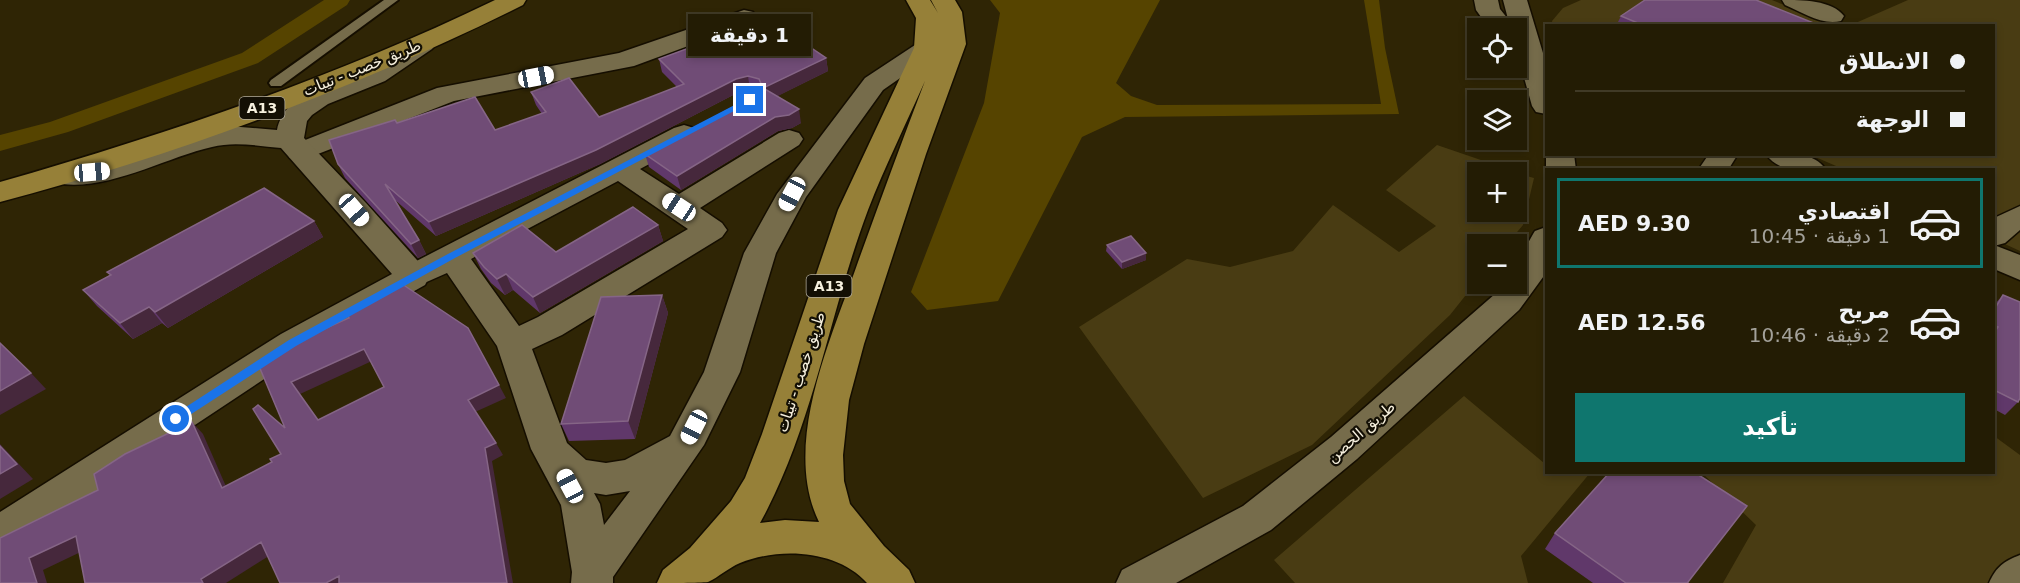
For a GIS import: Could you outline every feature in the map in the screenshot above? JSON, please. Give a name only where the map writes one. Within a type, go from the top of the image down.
[{"type":"highway","name":"طريق خصب - تيبات","points":[[0,172],[110,141],[276,83],[350,55],[471,0]]},
{"type":"highway","name":"طريق خصب - تيبات","points":[[0,192],[127,155],[364,70],[514,0]]},
{"type":"highway","name":"طريق خصب - تيبات","points":[[691,573],[746,513],[762,483],[782,434],[853,210],[927,48],[928,18],[918,0]]},
{"type":"highway","name":"A13","points":[[881,571],[834,516],[825,483],[824,453],[830,409],[855,318],[953,44],[950,12],[943,0]]},
{"type":"highway","name":"A13","points":[[691,573],[745,543],[789,536],[831,541],[881,571]]},
{"type":"street","points":[[1486,0],[1488,10],[1494,18]]},
{"type":"street","points":[[1515,0],[1541,74],[1545,100]]},
{"type":"street","points":[[1794,0],[1832,16]]},
{"type":"street","points":[[55,176],[110,171],[205,140],[228,135],[294,146],[447,94],[625,60],[744,17]]},
{"type":"street","points":[[413,277],[294,146],[292,121],[302,109],[318,98],[375,75],[430,40]]},
{"type":"street","points":[[592,578],[685,445],[722,372],[760,253],[792,194],[874,84],[927,48]]},
{"type":"street","points":[[1527,59],[1541,74]]},
{"type":"street","points":[[0,533],[293,343],[452,256],[710,121]]},
{"type":"street","points":[[679,207],[789,139]]},
{"type":"street","points":[[1784,156],[1808,168]]},
{"type":"street","points":[[513,343],[550,326],[711,230],[620,168]]},
{"type":"street","points":[[1995,235],[2003,226],[2020,216]]},
{"type":"street","name":"طريق الحصن","points":[[1138,583],[1257,518],[1344,448],[1507,302],[1538,261],[1545,241]]},
{"type":"street","points":[[452,256],[513,343],[550,449],[580,504],[592,578]]},
{"type":"street","points":[[1995,256],[2020,269]]},
{"type":"street","points":[[550,449],[576,474],[606,479],[633,474],[685,445]]},
{"type":"street","points":[[2010,583],[2020,573]]},
{"type":"lane","points":[[276,83],[392,0]]},
{"type":"shaded area","points":[[990,0],[1160,0],[1116,83],[1131,96],[1157,105],[1381,104],[1364,0],[1379,0],[1385,48],[1399,114],[1125,117],[1082,137],[998,301],[927,310],[911,292],[984,103],[1000,13]]},
{"type":"shaded area","points":[[1581,0],[1772,0],[1830,24],[1553,24],[1552,21],[1563,8]]},
{"type":"shaded area","points":[[1908,0],[2020,0],[2020,251],[1995,239],[1995,168],[1841,168],[1813,156],[1995,156],[1995,24],[1853,24]]},
{"type":"shaded area","points":[[1437,145],[1487,162],[1467,162],[1467,222],[1524,222],[1523,225],[1515,234],[1467,234],[1467,294],[1450,315],[1312,445],[1203,498],[1079,327],[1187,259],[1230,267],[1293,251],[1333,205],[1399,252],[1436,226],[1386,190]]},
{"type":"shaded area","points":[[1527,176],[1534,178],[1527,208]]},
{"type":"shaded area","points":[[1464,396],[1545,462],[1545,474],[1589,474],[1521,556],[1528,583],[1295,583],[1274,560]]},
{"type":"shaded area","points":[[1995,437],[2020,455],[2020,583],[1723,583],[1756,525],[1703,474],[1995,474]]},
{"type":"building","points":[[1645,0],[1756,0],[1816,24],[1640,24],[1621,16]]},
{"type":"building","points":[[767,18],[826,58],[763,88],[759,79],[748,76],[736,79],[596,150],[429,222],[385,184],[419,240],[411,244],[338,164],[329,140],[395,120],[397,123],[475,97],[495,130],[546,112],[531,92],[569,78],[599,117],[684,84],[659,59],[705,42],[708,45]]},
{"type":"building","points":[[763,88],[799,109],[789,115],[775,117],[677,176],[645,154],[758,94]]},
{"type":"building","points":[[264,188],[314,221],[155,312],[149,307],[120,323],[83,290],[111,275],[107,272]]},
{"type":"building","points":[[633,207],[658,225],[533,297],[506,274],[497,279],[473,253],[522,225],[556,252]]},
{"type":"building","points":[[1131,236],[1146,253],[1122,262],[1107,245]]},
{"type":"building","points":[[402,284],[468,328],[499,385],[468,400],[496,443],[485,448],[507,583],[339,583],[339,576],[326,583],[280,583],[261,542],[201,579],[203,583],[85,583],[76,536],[29,558],[37,583],[0,583],[0,538],[98,490],[94,474],[125,454],[192,422],[222,488],[272,462],[270,459],[281,454],[253,409],[258,405],[285,428],[259,366],[306,337],[349,318],[347,314]],"holes":[[[364,349],[384,387],[318,420],[291,382]]]},
{"type":"building","points":[[662,295],[628,421],[561,424],[601,297]]},
{"type":"building","points":[[2003,295],[2020,302],[2020,398],[2018,402],[1995,390],[1995,332],[1998,327],[1995,326],[1995,308]]},
{"type":"building","points":[[0,343],[31,373],[0,391]]},
{"type":"building","points":[[0,446],[17,464],[0,474]]},
{"type":"building","points":[[1608,474],[1697,474],[1747,506],[1688,583],[1626,583],[1555,533]]},
{"type":"waterway","points":[[0,143],[59,127],[250,58],[339,0]]},
{"type":"route","points":[[176,419],[293,343],[452,256],[750,100]]}]
